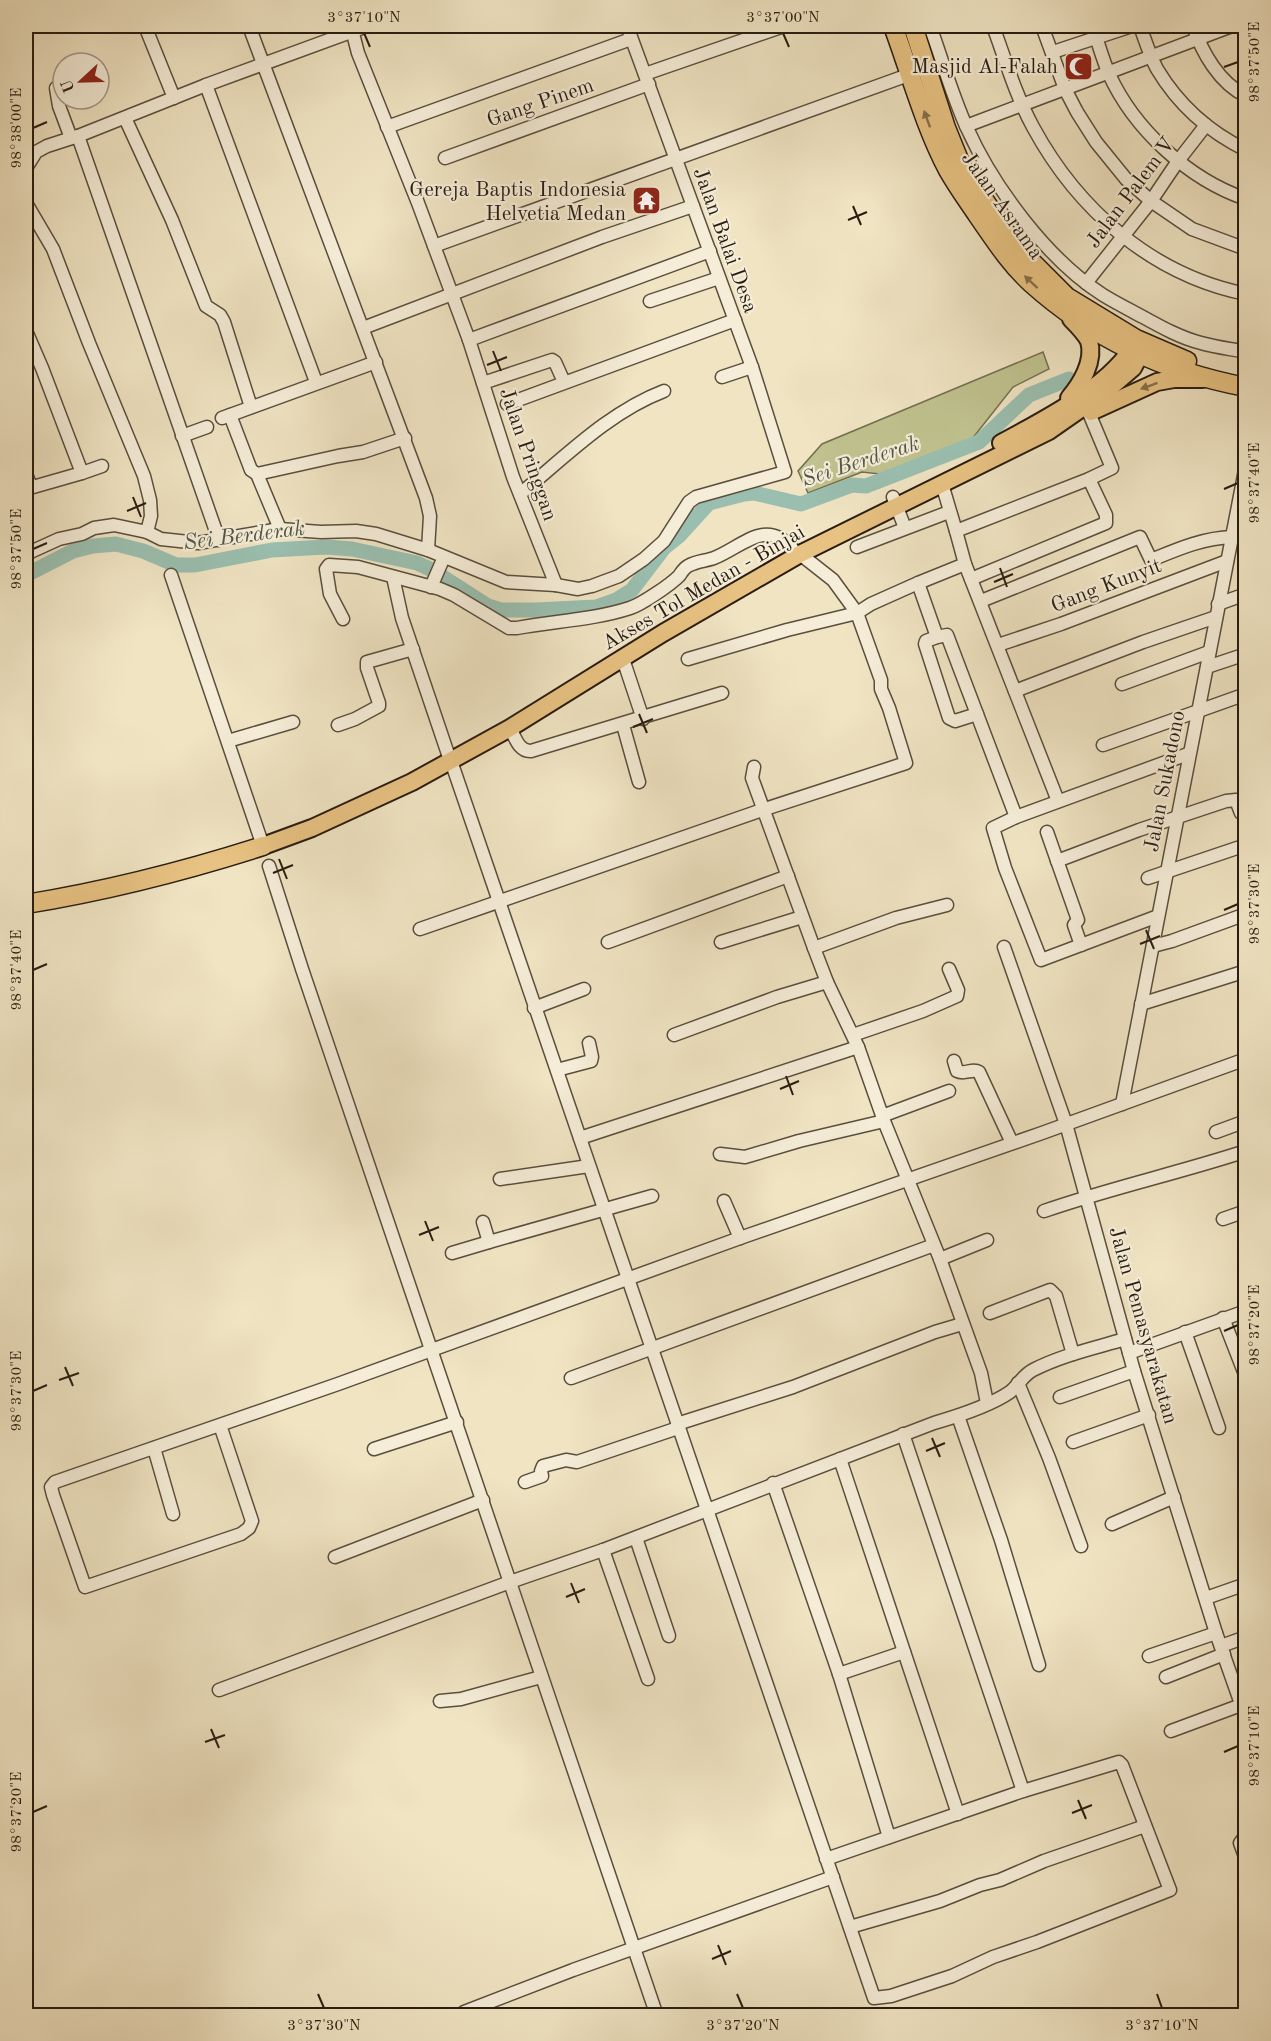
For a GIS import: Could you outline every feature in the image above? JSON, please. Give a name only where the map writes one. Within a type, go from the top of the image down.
[{"type":"highway","name":"Jalan Asrama","points":[[893,26],[948,171],[1015,266],[1030,282],[1064,310],[1138,347],[1207,379],[1245,387]]},
{"type":"highway","name":"Jalan Asrama","points":[[913,26],[946,128],[961,165],[1013,243],[1067,297],[1138,347],[1245,376]]},
{"type":"highway","points":[[26,895],[143,871],[261,842]]},
{"type":"highway","points":[[26,904],[147,880],[204,865],[261,842]]},
{"type":"main road","points":[[1059,410],[1079,385],[1088,366],[1090,352],[1089,342],[1084,333],[1064,310]]},
{"type":"main road","name":"Akses Tol Medan - Binjai","points":[[449,758],[796,551],[895,502],[1059,410],[1101,381],[1138,347]]},
{"type":"main road","name":"Akses Tol Medan - Binjai","points":[[895,502],[942,484],[1055,428],[1105,392],[1133,368],[1138,347]]},
{"type":"main road","points":[[1055,428],[1157,382],[1174,379],[1207,379]]},
{"type":"main road","name":"Akses Tol Medan - Binjai","points":[[261,842],[373,797],[510,728],[564,690],[623,658],[796,551]]},
{"type":"street","points":[[145,26],[174,98]]},
{"type":"street","points":[[249,26],[405,438],[429,509],[428,550]]},
{"type":"street","points":[[26,168],[36,152],[46,146],[264,65],[352,28],[367,26]]},
{"type":"street","name":"Jalan Balai Desa","points":[[556,585],[578,589],[619,576],[644,560],[664,541],[689,502],[696,497],[783,473],[785,469],[752,367],[627,26]]},
{"type":"street","name":"Gang Pinem","points":[[445,158],[784,26]]},
{"type":"street","points":[[930,26],[966,126],[1001,190],[1022,218],[1055,254],[1086,283],[1104,296],[1154,324],[1200,343],[1245,352]]},
{"type":"street","points":[[993,26],[1022,105],[1033,128],[1063,174],[1099,216],[1122,237],[1157,261],[1180,273],[1223,289],[1245,294]]},
{"type":"street","points":[[1042,26],[1065,88],[1096,142],[1126,179],[1151,201],[1203,234],[1245,249]]},
{"type":"street","points":[[1092,26],[1108,72],[1141,124],[1178,161],[1208,183],[1245,199]]},
{"type":"street","points":[[1053,52],[1132,26]]},
{"type":"street","points":[[1140,26],[1156,67],[1188,109],[1206,125],[1245,150]]},
{"type":"street","points":[[1193,26],[1208,59],[1221,75],[1245,96]]},
{"type":"street","points":[[966,126],[1232,26]]},
{"type":"street","name":"Jalan Pringgan","points":[[352,28],[358,53],[452,294],[520,495],[556,585]]},
{"type":"street","points":[[387,127],[631,39]]},
{"type":"street","points":[[434,246],[911,74]]},
{"type":"street","points":[[206,85],[316,382]]},
{"type":"street","points":[[61,111],[74,137],[219,540]]},
{"type":"street","points":[[125,118],[172,220],[206,306],[220,315],[224,322],[251,407]]},
{"type":"street","name":"Jalan Palem V","points":[[1086,283],[1151,201],[1206,125]]},
{"type":"street","points":[[26,203],[53,249],[144,476],[151,516],[147,532]]},
{"type":"street","points":[[363,328],[602,237],[693,206]]},
{"type":"street","points":[[469,340],[710,251]]},
{"type":"street","points":[[650,302],[718,278]]},
{"type":"street","points":[[507,404],[735,320]]},
{"type":"street","points":[[26,332],[82,473]]},
{"type":"street","points":[[483,383],[552,360],[564,382]]},
{"type":"street","points":[[280,529],[256,474],[251,470],[226,416],[376,362]]},
{"type":"street","points":[[722,377],[752,367]]},
{"type":"street","points":[[520,495],[612,418],[648,397],[664,391]]},
{"type":"street","points":[[956,531],[1110,470],[1112,465],[1089,413]]},
{"type":"street","points":[[182,436],[207,427]]},
{"type":"street","points":[[256,474],[363,452],[405,438]]},
{"type":"street","name":"Jalan Sukadono","points":[[1122,1104],[1218,604],[1227,561],[1237,533],[1245,465]]},
{"type":"street","points":[[26,474],[28,488],[102,466]]},
{"type":"street","points":[[971,579],[1106,524],[1106,515],[1089,479]]},
{"type":"street","points":[[942,484],[965,564],[1058,801]]},
{"type":"street","points":[[895,502],[905,528]]},
{"type":"street","points":[[857,547],[949,512]]},
{"type":"street","points":[[26,554],[59,539],[82,534],[94,528],[114,525],[147,532],[161,539],[198,543],[280,529],[321,532],[356,531],[376,534],[428,550],[442,559],[506,582],[556,585]]},
{"type":"street","points":[[981,601],[1140,537],[1151,560],[1196,542],[1237,533]]},
{"type":"street","points":[[343,619],[330,594],[327,568],[329,565],[358,567],[432,585],[454,595],[509,628],[517,628],[606,614],[634,607],[679,577],[686,567],[694,563],[717,557],[760,535],[779,537],[833,580],[857,613],[881,680],[881,689],[906,763],[765,809],[420,929]]},
{"type":"street","points":[[432,585],[442,559]]},
{"type":"street","name":"Gang Kunyit","points":[[998,645],[1061,624],[1227,561]]},
{"type":"street","points":[[688,659],[787,630],[857,613],[871,604],[965,564]]},
{"type":"street","points":[[171,575],[261,842]]},
{"type":"street","points":[[393,577],[402,618],[449,758],[580,1137],[602,1209],[707,1509],[826,1859],[874,1998],[891,1996],[938,1980],[1170,1891],[1119,1762],[1023,1791],[826,1859]]},
{"type":"street","points":[[918,583],[937,637]]},
{"type":"street","points":[[1218,604],[1245,594]]},
{"type":"street","points":[[1015,691],[1143,642],[1216,618]]},
{"type":"street","points":[[977,714],[955,721],[949,718],[925,644],[926,641],[947,636],[977,714],[1016,817]]},
{"type":"street","points":[[338,725],[379,706],[367,662],[413,649]]},
{"type":"street","points":[[1122,684],[1209,652]]},
{"type":"street","points":[[1207,667],[1245,654]]},
{"type":"street","points":[[623,658],[643,719]]},
{"type":"street","points":[[510,728],[517,742],[527,752],[643,719],[722,693]]},
{"type":"street","points":[[1103,745],[1245,694]]},
{"type":"street","points":[[228,741],[293,722]]},
{"type":"street","points":[[623,725],[639,782]]},
{"type":"street","points":[[1158,916],[1040,960],[1008,877],[993,828],[1058,801],[1188,754]]},
{"type":"street","points":[[754,767],[752,778],[802,917],[827,982],[858,1047],[883,1119],[940,1259],[981,1373],[987,1403]]},
{"type":"street","points":[[1057,861],[1177,817],[1234,800],[1241,813]]},
{"type":"street","points":[[1047,832],[1078,920],[1074,925],[1081,945]]},
{"type":"street","points":[[1148,878],[1245,845]]},
{"type":"street","points":[[269,866],[657,2016]]},
{"type":"street","points":[[608,942],[788,876]]},
{"type":"street","points":[[814,948],[896,918],[947,905]]},
{"type":"street","points":[[1153,946],[1245,914]]},
{"type":"street","points":[[721,942],[802,917]]},
{"type":"street","name":"Jalan Pemasyarakatan","points":[[1004,947],[1066,1124],[1134,1371],[1216,1633],[1242,1700],[1245,1718]]},
{"type":"street","points":[[853,1035],[923,1011],[957,996],[958,990],[949,969]]},
{"type":"street","points":[[1141,1004],[1245,971]]},
{"type":"street","points":[[674,1035],[777,997],[827,982]]},
{"type":"street","points":[[534,1008],[584,989]]},
{"type":"street","points":[[557,1070],[591,1061],[589,1044]]},
{"type":"street","points":[[580,1137],[858,1047]]},
{"type":"street","points":[[220,1425],[252,1521],[249,1528],[241,1534],[187,1554],[85,1587],[52,1495],[52,1483],[1245,1059]]},
{"type":"street","points":[[954,1061],[957,1071],[961,1073],[979,1072],[1012,1143]]},
{"type":"street","points":[[720,1154],[745,1157],[883,1119],[949,1091]]},
{"type":"street","points":[[1216,1132],[1245,1121]]},
{"type":"street","points":[[1044,1211],[1245,1151]]},
{"type":"street","points":[[500,1179],[589,1166]]},
{"type":"street","points":[[452,1253],[652,1196]]},
{"type":"street","points":[[724,1201],[740,1238]]},
{"type":"street","points":[[1223,1219],[1245,1211]]},
{"type":"street","points":[[483,1222],[489,1242]]},
{"type":"street","points":[[940,1259],[987,1240]]},
{"type":"street","points":[[571,1378],[934,1245]]},
{"type":"street","points":[[990,1313],[1050,1290],[1056,1296],[1072,1354]]},
{"type":"street","points":[[1129,1353],[1245,1311]]},
{"type":"street","points":[[1223,1318],[1245,1377]]},
{"type":"street","points":[[525,1482],[542,1477],[543,1466],[566,1460],[577,1462],[793,1387],[962,1324]]},
{"type":"street","points":[[1185,1332],[1219,1428]]},
{"type":"street","points":[[219,1689],[636,1538],[903,1434],[958,1416],[1000,1399],[1014,1390],[1023,1377],[1034,1370],[1072,1354],[1125,1339]]},
{"type":"street","points":[[1060,1397],[1134,1371]]},
{"type":"street","points":[[1018,1383],[1049,1458],[1081,1546]]},
{"type":"street","points":[[1073,1442],[1149,1415]]},
{"type":"street","points":[[958,1416],[1001,1540],[1039,1665]]},
{"type":"street","points":[[374,1449],[457,1422]]},
{"type":"street","points":[[903,1434],[1023,1791]]},
{"type":"street","points":[[154,1448],[173,1514]]},
{"type":"street","points":[[840,1459],[958,1814]]},
{"type":"street","points":[[773,1484],[839,1674],[889,1837]]},
{"type":"street","points":[[1112,1524],[1174,1497]]},
{"type":"street","points":[[335,1557],[483,1500]]},
{"type":"street","points":[[636,1538],[669,1636]]},
{"type":"street","points":[[603,1550],[648,1679]]},
{"type":"street","points":[[1206,1598],[1245,1584]]},
{"type":"street","points":[[1149,1656],[1216,1633]]},
{"type":"street","points":[[1166,1677],[1245,1637]]},
{"type":"street","points":[[839,1674],[904,1652]]},
{"type":"street","points":[[440,1701],[461,1699],[541,1677]]},
{"type":"street","points":[[1171,1731],[1242,1700]]},
{"type":"street","points":[[850,1927],[940,1901],[1144,1826]]},
{"type":"street","points":[[1245,1835],[1240,1843],[1245,1859]]},
{"type":"street","points":[[464,2012],[833,1877]]},
{"type":"green space","points":[[1043,352],[1049,369],[1013,387],[972,439],[880,474],[862,472],[808,493],[798,471],[822,444]]},
{"type":"waterway","name":"Sei Berderak","points":[[26,575],[73,551],[93,546],[116,544],[143,551],[176,565],[195,565],[272,550],[326,547],[352,549],[417,563],[488,606],[501,610],[596,607],[616,600],[632,590],[664,548],[679,536],[709,503],[754,493],[801,504],[852,485],[866,486],[979,442],[1029,395],[1069,379]]},
{"type":"place","name":"Masjid Al-Falah","points":[[1079,66]]},
{"type":"place","name":"Gereja Baptis Indonesia Helvetia Medan","points":[[647,201]]}]
